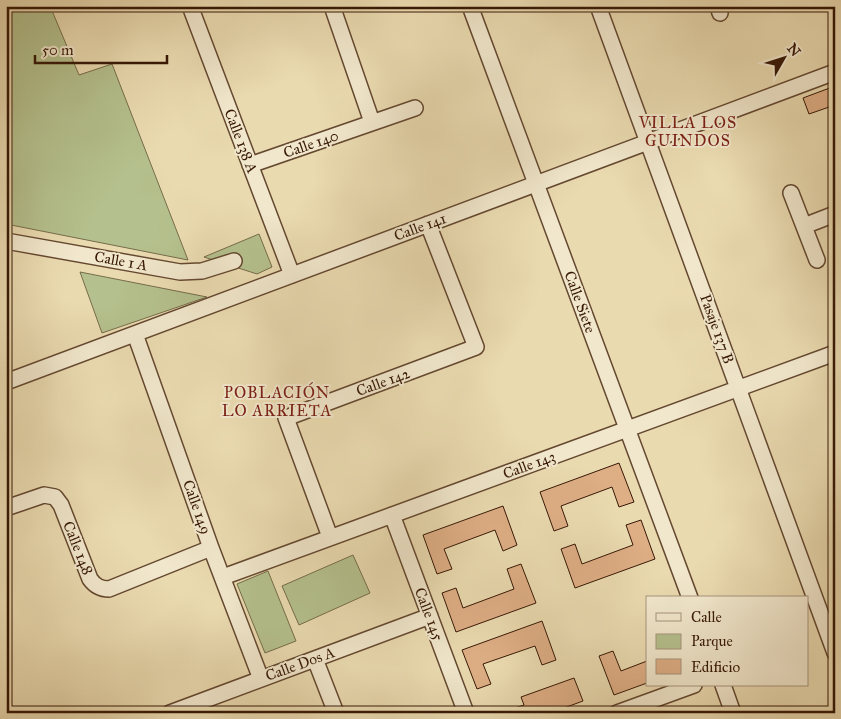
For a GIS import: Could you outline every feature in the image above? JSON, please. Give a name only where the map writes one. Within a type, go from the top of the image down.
[{"type":"street","name":"Calle 138 A","points":[[190,6],[292,275]]},
{"type":"street","points":[[332,6],[372,122]]},
{"type":"street","name":"Calle Siete","points":[[470,6],[689,596]]},
{"type":"street","name":"Pasaje 137 B","points":[[598,6],[835,653]]},
{"type":"street","name":"Calle 141","points":[[6,382],[835,72]]},
{"type":"street","name":"Calle 140","points":[[250,165],[415,108]]},
{"type":"street","points":[[791,193],[817,260]]},
{"type":"street","points":[[804,226],[835,214]]},
{"type":"street","name":"Calle 142","points":[[330,538],[286,418],[476,347],[428,224]]},
{"type":"street","name":"Calle 1 A","points":[[6,241],[180,272],[202,271],[234,261]]},
{"type":"street","name":"Calle 149","points":[[135,334],[211,548],[261,679]]},
{"type":"street","name":"Calle 143","points":[[223,577],[835,353]]},
{"type":"street","name":"Calle 148","points":[[6,508],[44,495],[54,497],[61,505],[90,579],[103,589],[109,589],[211,548]]},
{"type":"street","name":"Calle 145","points":[[392,515],[466,713]]},
{"type":"street","name":"Calle Dos A","points":[[170,713],[430,616]]},
{"type":"street","points":[[315,659],[336,713]]},
{"type":"street","points":[[617,713],[691,686]]},
{"type":"street","points":[[723,686],[733,713]]},
{"type":"green space","points":[[6,6],[50,6],[79,75],[112,64],[188,260],[6,224]]},
{"type":"green space","points":[[259,234],[272,267],[257,274],[204,257]]},
{"type":"green space","points":[[80,272],[207,297],[102,333]]},
{"type":"green space","points":[[353,555],[370,593],[299,625],[282,586]]},
{"type":"green space","points":[[268,571],[296,641],[265,653],[237,584]]},
{"type":"building","points":[[835,86],[835,105],[809,114],[803,98]]},
{"type":"building","points":[[619,463],[634,502],[619,507],[612,487],[561,506],[568,526],[554,531],[540,492]]},
{"type":"building","points":[[503,506],[517,545],[503,551],[495,530],[444,549],[452,569],[437,574],[423,535]]},
{"type":"building","points":[[641,520],[655,559],[575,588],[561,549],[575,544],[582,564],[633,545],[626,525]]},
{"type":"building","points":[[521,564],[536,603],[456,632],[442,593],[456,588],[463,608],[514,589],[507,569]]},
{"type":"building","points":[[542,621],[556,660],[542,665],[535,646],[483,664],[491,684],[477,689],[462,650]]},
{"type":"building","points":[[613,651],[621,671],[646,661],[646,683],[614,695],[599,656]]},
{"type":"building","points":[[574,678],[583,701],[550,713],[506,713],[506,711],[524,705],[521,697]]},
{"type":"district","name":"VILLA LOS GUINDOS","points":[[688,131]]},
{"type":"district","name":"POBLACIÓN LO ARRIETA","points":[[277,401]]}]
